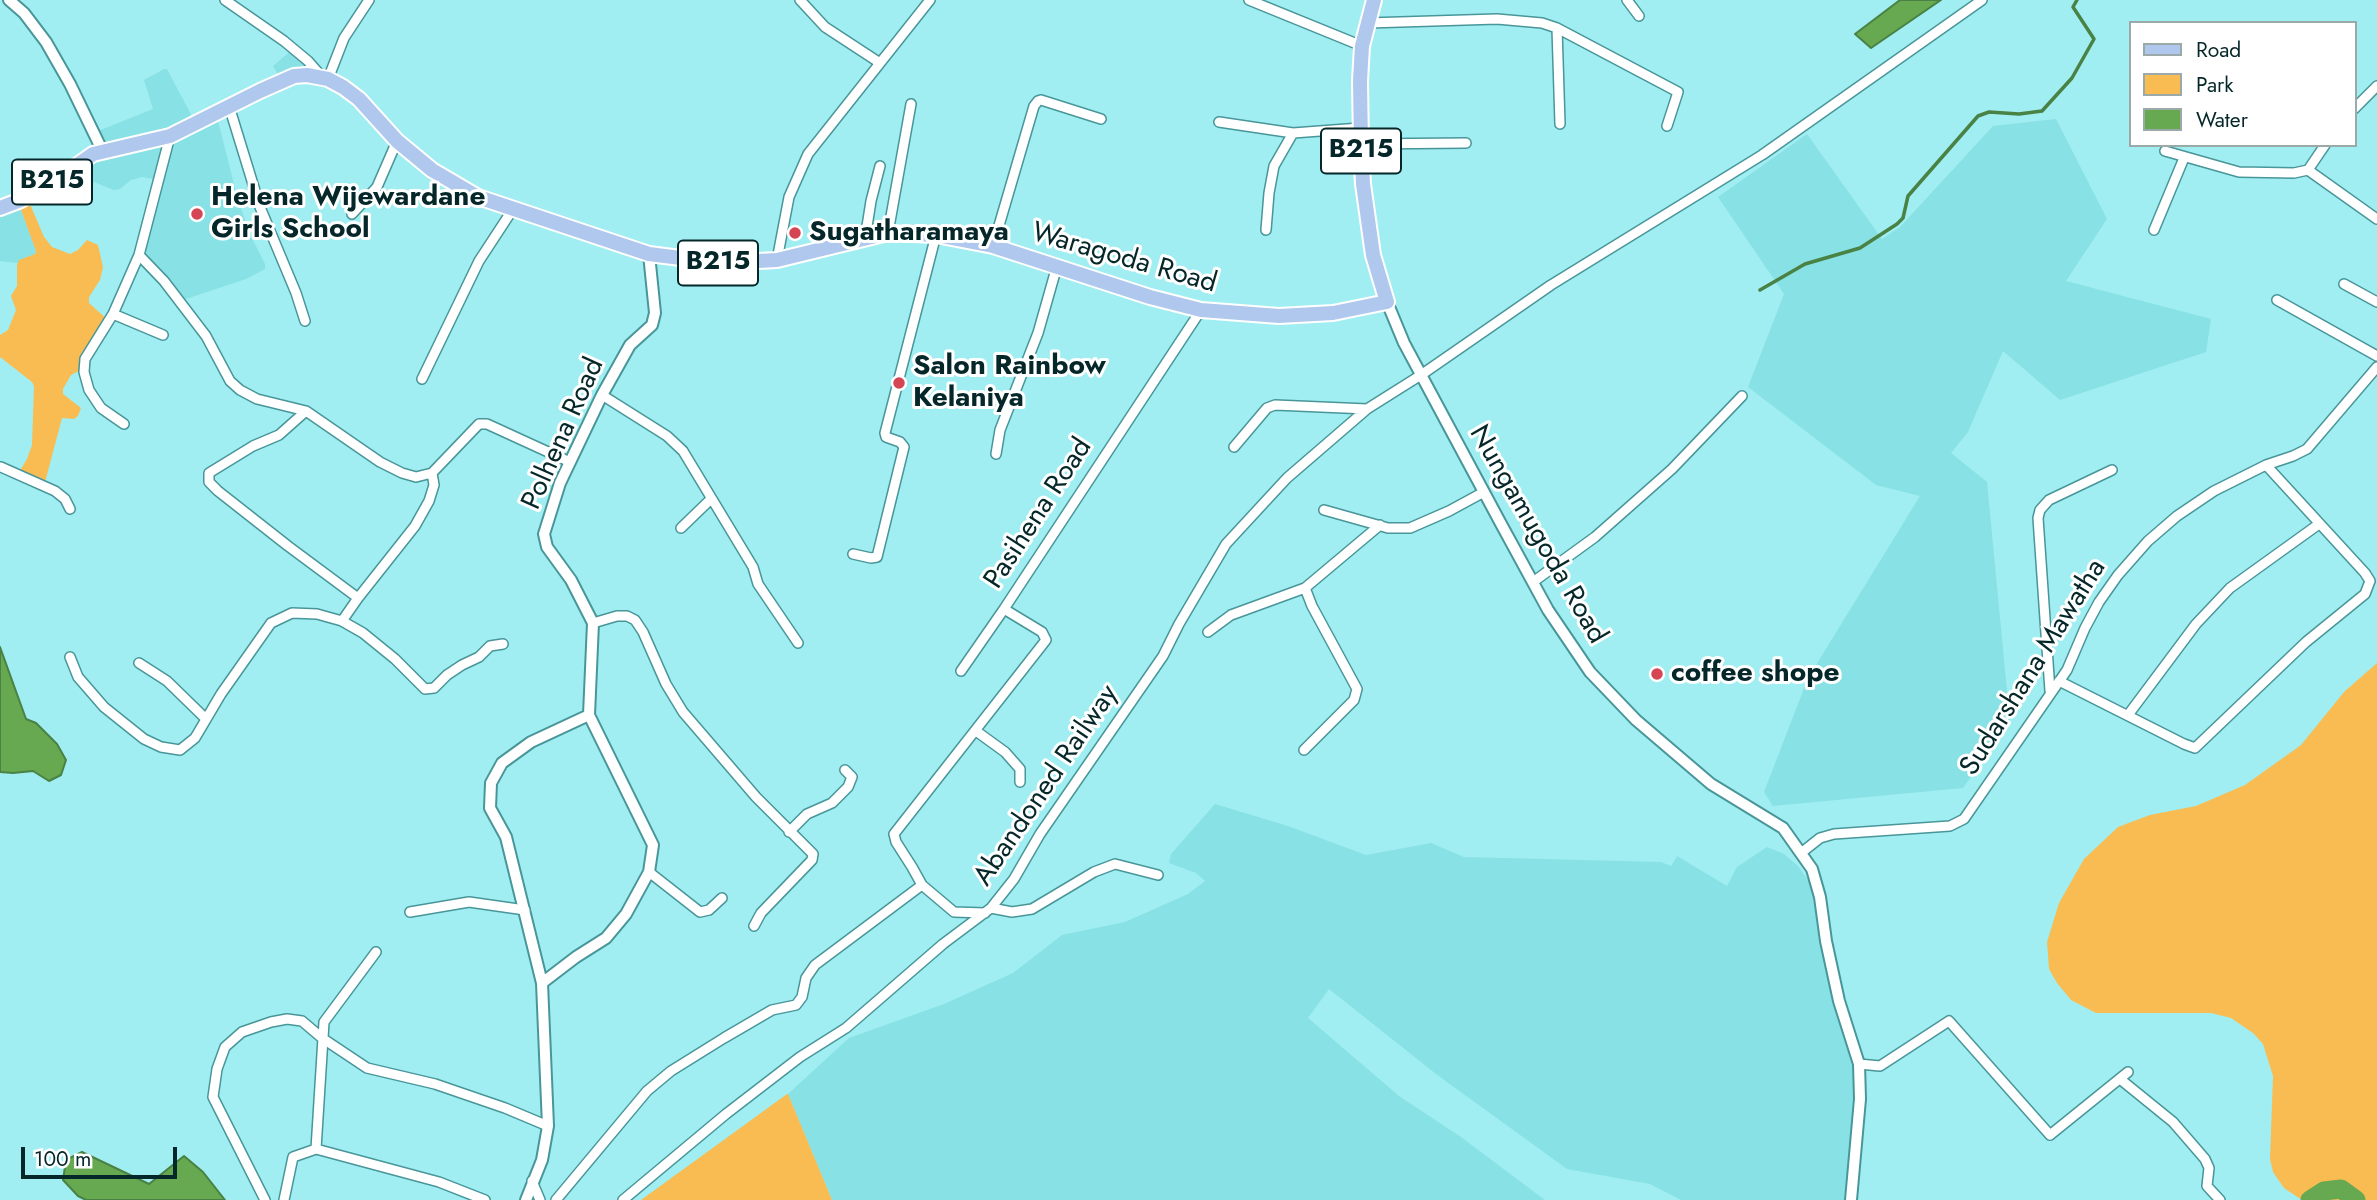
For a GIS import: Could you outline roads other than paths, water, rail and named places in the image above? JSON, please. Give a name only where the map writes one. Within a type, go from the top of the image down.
[{"type":"main road","name":"B215","points":[[1374,0],[1362,46],[1360,128],[1363,184],[1373,255],[1387,302]]},
{"type":"main road","name":"B215","points":[[0,208],[27,197],[102,150],[170,136],[294,76],[325,78]]},
{"type":"main road","name":"Waragoda Road","points":[[325,78],[344,87],[359,99],[397,141],[432,170],[478,197],[649,254],[720,263],[777,260],[888,233],[936,235],[993,246],[1150,297],[1201,310],[1279,316],[1333,313],[1387,302]]},
{"type":"street","points":[[9,0],[24,13],[46,42],[102,150]]},
{"type":"street","points":[[225,0],[284,41],[325,78],[344,38],[369,0]]},
{"type":"street","points":[[800,0],[825,27],[880,64]]},
{"type":"street","points":[[777,260],[789,197],[808,154],[930,0]]},
{"type":"street","points":[[1249,0],[1362,46]]},
{"type":"street","points":[[1627,0],[1639,16]]},
{"type":"street","name":"Abandoned Railway","points":[[623,1200],[726,1114],[800,1057],[846,1028],[943,944],[988,910],[1014,879],[1040,834],[1163,656],[1226,544],[1287,478],[1367,409],[1551,285],[1762,155],[1982,0]]},
{"type":"street","points":[[1368,23],[1497,19],[1542,23],[1557,28],[1678,92],[1667,127]]},
{"type":"street","points":[[1557,28],[1560,124]]},
{"type":"street","points":[[2356,107],[2377,86]]},
{"type":"street","points":[[993,246],[1034,106],[1038,101],[1101,119]]},
{"type":"street","points":[[888,233],[911,104]]},
{"type":"street","points":[[229,106],[260,207],[305,321]]},
{"type":"street","points":[[1219,122],[1293,133],[1360,128]]},
{"type":"street","points":[[1266,230],[1274,166],[1293,133]]},
{"type":"street","points":[[124,424],[101,408],[89,390],[84,372],[85,359],[113,314],[139,254],[170,136]]},
{"type":"street","points":[[352,214],[377,187],[397,141]]},
{"type":"street","points":[[1361,144],[1466,143]]},
{"type":"street","points":[[2165,151],[2239,172],[2294,173],[2308,170],[2324,147]]},
{"type":"street","points":[[2154,230],[2184,158]]},
{"type":"street","points":[[865,239],[880,166]]},
{"type":"street","points":[[2308,170],[2377,219]]},
{"type":"street","points":[[422,379],[479,261],[513,209]]},
{"type":"street","points":[[853,554],[877,557],[904,447],[900,442],[886,437],[886,433],[936,235]]},
{"type":"street","points":[[139,254],[164,281],[206,336],[230,381],[240,390],[257,399],[306,411],[380,462],[402,473],[416,477],[432,473],[472,428],[479,424],[486,424],[570,462]]},
{"type":"street","name":"Polhena Road","points":[[542,983],[606,938],[625,914],[649,872],[653,845],[589,715],[593,624],[571,580],[547,547],[544,534],[561,483],[602,395],[630,345],[652,325],[655,313],[649,254]]},
{"type":"street","points":[[996,454],[1000,430],[1038,332],[1057,266]]},
{"type":"street","points":[[2344,284],[2377,302]]},
{"type":"street","points":[[2277,300],[2377,356]]},
{"type":"street","name":"Nungamugoda Road","points":[[1387,302],[1421,375],[1548,610],[1590,672],[1636,720],[1711,784],[1783,828],[1811,869],[1820,897],[1839,1001],[1858,1064],[1860,1099],[1852,1200]]},
{"type":"street","name":"Pasihena Road","points":[[961,671],[1201,310]]},
{"type":"street","points":[[113,314],[163,335]]},
{"type":"street","name":"Sudarshana Mawatha","points":[[1801,853],[1820,838],[1834,834],[1950,825],[1964,819],[2059,681],[2099,602],[2148,541],[2177,516],[2214,491],[2306,449],[2377,367]]},
{"type":"street","points":[[602,395],[667,436],[683,451],[753,567],[758,584],[798,643]]},
{"type":"street","points":[[1533,582],[1595,537],[1672,469],[1742,396]]},
{"type":"street","points":[[1234,447],[1267,408],[1275,405],[1367,409]]},
{"type":"street","points":[[306,411],[279,435],[253,446],[209,473],[209,482],[358,598]]},
{"type":"street","points":[[2059,681],[2195,748],[2306,642],[2365,594],[2370,581],[2365,573],[2266,465]]},
{"type":"street","points":[[0,467],[55,491],[65,499],[71,509]]},
{"type":"street","points":[[2050,691],[2038,518],[2040,510],[2049,500],[2112,470]]},
{"type":"street","points":[[342,621],[415,526],[429,501],[434,485],[432,473]]},
{"type":"street","points":[[1324,510],[1388,528],[1410,528],[1484,492]]},
{"type":"street","points":[[681,528],[711,499]]},
{"type":"street","points":[[2128,715],[2196,624],[2230,588],[2319,524]]},
{"type":"street","points":[[1208,632],[1231,615],[1305,588],[1380,525]]},
{"type":"street","points":[[1304,750],[1354,700],[1357,690],[1305,588]]},
{"type":"street","points":[[1004,609],[1042,632],[1046,640],[894,834],[895,842],[922,885],[954,912],[1012,912],[1032,909],[1094,872],[1115,864],[1158,875]]},
{"type":"street","points":[[70,657],[78,677],[104,707],[144,739],[161,747],[180,750],[195,738],[271,623],[292,613],[317,614],[342,621],[363,633],[395,659],[425,689],[434,688],[447,675],[479,657],[490,646],[503,644]]},
{"type":"street","points":[[593,624],[617,616],[628,616],[635,620],[666,684],[683,712],[755,797],[814,857],[761,913],[754,926]]},
{"type":"street","points":[[139,663],[167,681],[206,719]]},
{"type":"street","points":[[526,1200],[542,1160],[548,1126],[542,983],[506,836],[490,808],[491,783],[502,763],[531,742],[589,715]]},
{"type":"street","points":[[976,732],[1005,752],[1020,769],[1020,782]]},
{"type":"street","points":[[789,832],[807,814],[832,803],[848,787],[852,777],[845,770]]},
{"type":"street","points":[[649,872],[700,912],[709,910],[722,898]]},
{"type":"street","points":[[556,1200],[647,1091],[671,1071],[724,1038],[772,1010],[796,1004],[802,997],[806,978],[815,965],[922,885]]},
{"type":"street","points":[[410,912],[469,902],[525,910]]},
{"type":"street","points":[[316,1149],[324,1022],[376,952]]},
{"type":"street","points":[[265,1200],[213,1097],[217,1069],[225,1047],[242,1032],[271,1022],[287,1019],[302,1021],[367,1068],[435,1084],[548,1126]]},
{"type":"street","points":[[1858,1064],[1880,1066],[1949,1021],[2050,1135],[2128,1072]]},
{"type":"street","points":[[2120,1079],[2173,1122],[2205,1159],[2209,1168],[2207,1186],[2220,1200]]},
{"type":"street","points":[[284,1200],[293,1157],[316,1149],[439,1182],[485,1200]]},
{"type":"street","points":[[532,1181],[540,1200]]},
{"type":"water","points":[[1900,0],[1941,0],[1871,48],[1855,34]]},
{"type":"water","points":[[0,647],[26,719],[36,723],[57,744],[66,760],[61,775],[49,781],[33,771],[0,772]]},
{"type":"water","points":[[82,1152],[149,1184],[184,1156],[203,1172],[225,1200],[86,1200],[78,1196],[63,1180],[66,1160]]},
{"type":"waterway","points":[[1760,290],[1805,264],[1860,248],[1897,224],[1903,218],[1908,196],[1978,116],[1989,112],[2019,114],[2042,111],[2072,78],[2094,39],[2073,7],[2077,0]]},
{"type":"waterway","points":[[2310,1200],[2324,1191],[2341,1189],[2356,1200]]},
{"type":"place","name":"Helena Wijewardane Girls School","points":[[197,214]]},
{"type":"place","name":"Sugatharamaya","points":[[795,233]]},
{"type":"place","name":"Salon Rainbow Kelaniya","points":[[899,383]]},
{"type":"place","name":"coffee shope","points":[[1657,674]]}]
